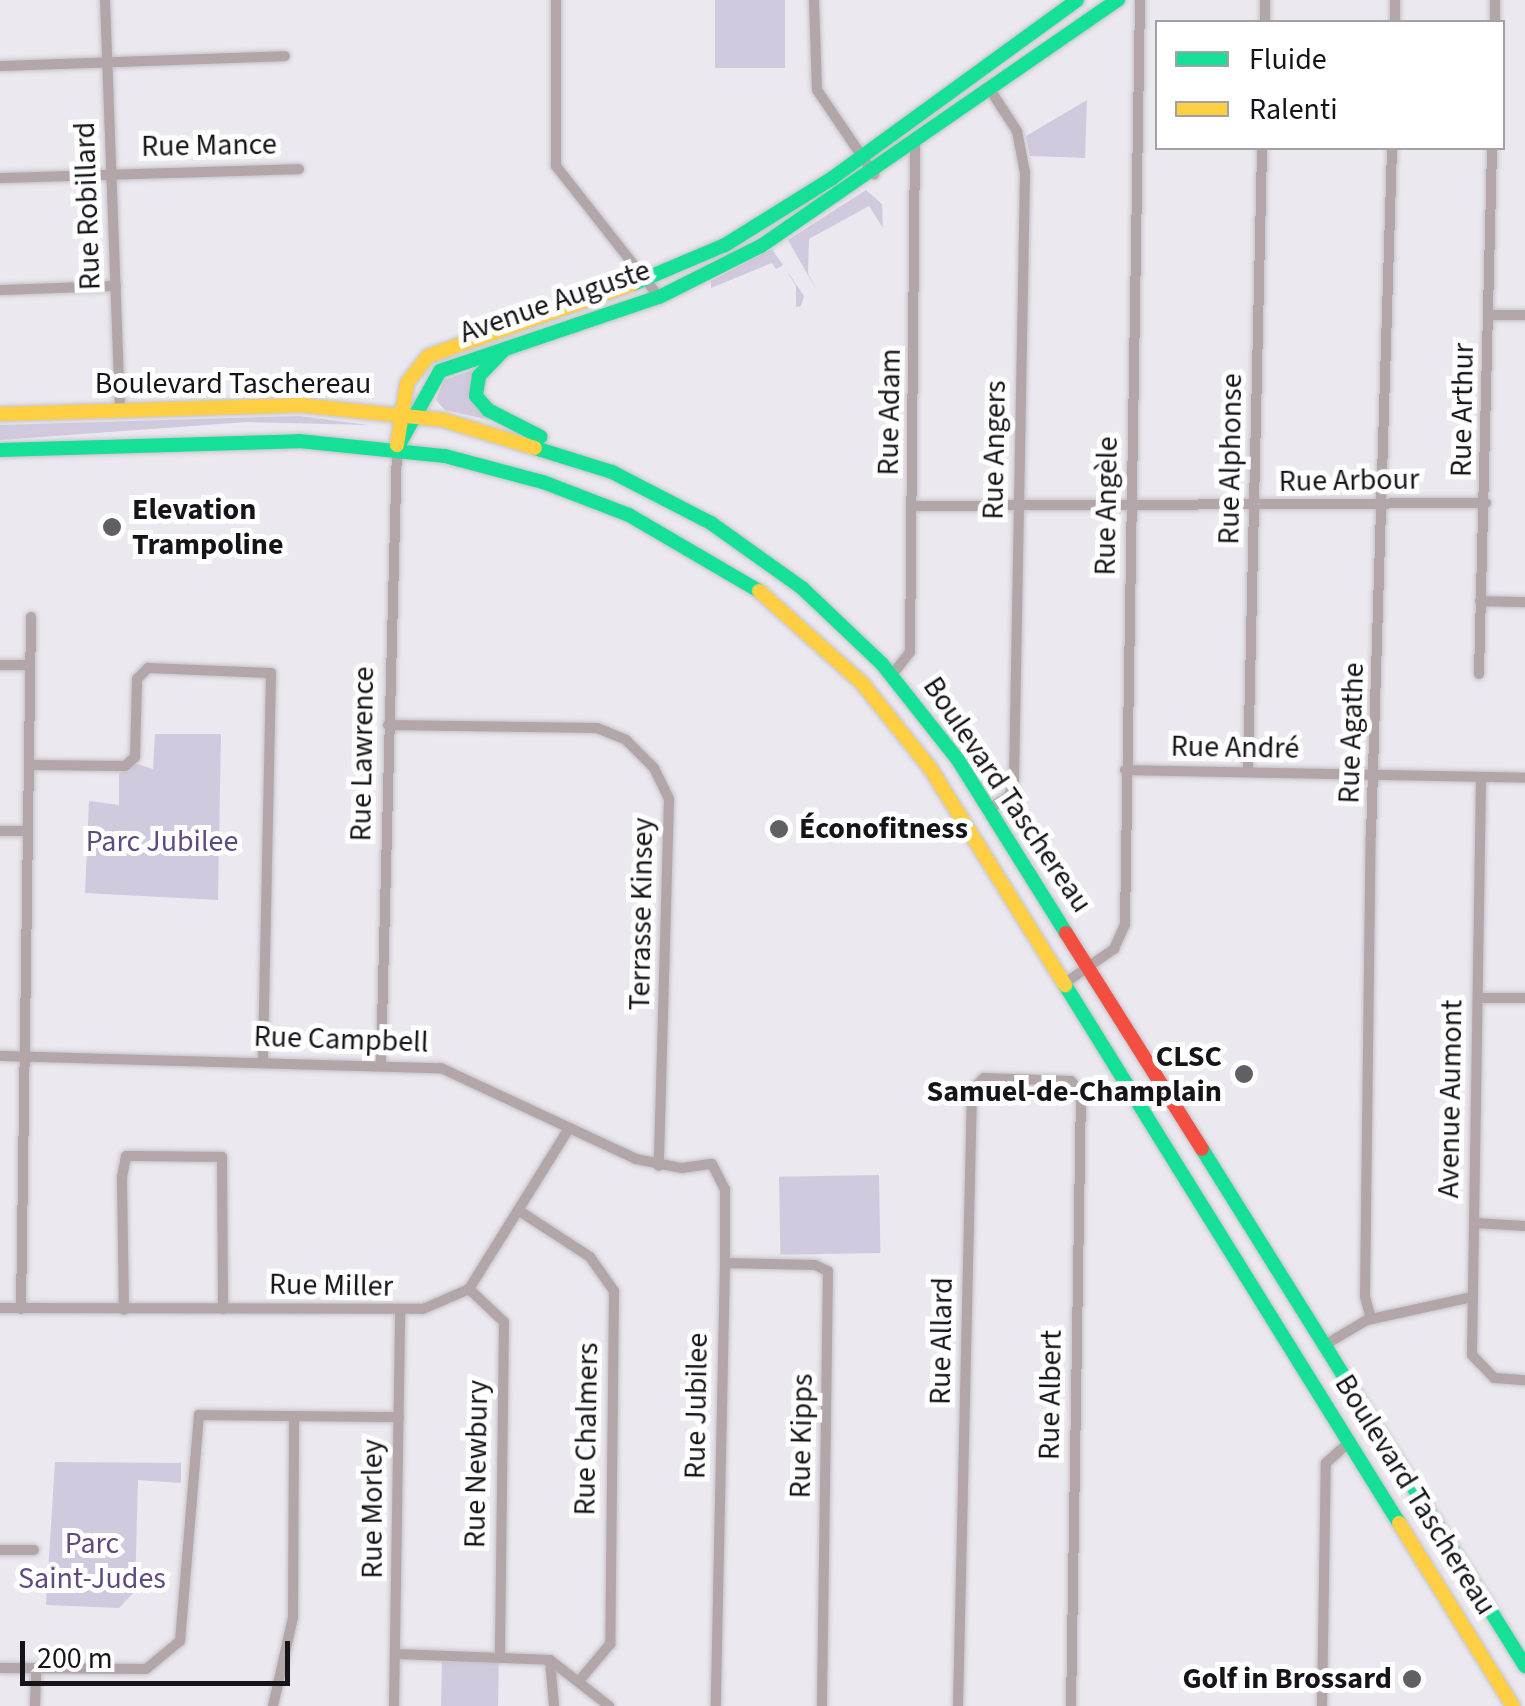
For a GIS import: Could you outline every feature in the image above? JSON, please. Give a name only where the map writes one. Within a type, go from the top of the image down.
[{"type":"main road","name":"Avenue Auguste","points":[[397,448],[400,412],[412,374],[433,353],[644,280],[733,240],[862,157],[1078,0]]},
{"type":"main road","name":"Avenue Auguste","points":[[397,448],[420,415],[440,372],[659,297],[777,238],[874,174],[1118,0]]},
{"type":"main road","points":[[503,350],[477,380],[482,406],[612,472]]},
{"type":"main road","name":"Boulevard Taschereau","points":[[0,414],[299,406],[420,415],[534,442],[612,472],[702,518],[776,567],[892,675],[989,809],[1525,1666]]},
{"type":"main road","name":"Boulevard Taschereau","points":[[0,450],[270,441],[397,448],[528,478],[616,509],[720,563],[784,608],[858,678],[915,746],[1514,1706]]},
{"type":"street","name":"Rue Robillard","points":[[105,0],[120,410]]},
{"type":"street","points":[[556,0],[554,162],[659,297]]},
{"type":"street","points":[[814,0],[816,86],[874,174]]},
{"type":"street","name":"Rue Angèle","points":[[1064,984],[1116,947],[1124,931],[1140,0]]},
{"type":"street","points":[[0,66],[285,56]]},
{"type":"street","name":"Rue Angers","points":[[989,809],[1009,796],[1014,784],[1012,611],[1020,508],[1025,164],[1014,125],[990,88]]},
{"type":"street","name":"Rue Adam","points":[[892,675],[910,655],[915,144]]},
{"type":"street","name":"Rue Alphonse","points":[[1248,772],[1262,150]]},
{"type":"street","name":"Rue Agathe","points":[[1371,1319],[1365,1296],[1392,150]]},
{"type":"street","name":"Rue Arthur","points":[[1479,674],[1492,150]]},
{"type":"street","name":"Rue Mance","points":[[0,178],[299,169]]},
{"type":"street","points":[[0,290],[116,286]]},
{"type":"street","points":[[1489,314],[1525,315]]},
{"type":"street","name":"Rue Lawrence","points":[[381,1062],[397,448]]},
{"type":"street","name":"Rue Arbour","points":[[913,506],[1133,510],[1486,503]]},
{"type":"street","points":[[1480,602],[1525,602]]},
{"type":"street","points":[[22,1309],[31,617]]},
{"type":"street","points":[[0,665],[29,666]]},
{"type":"street","points":[[29,764],[120,767],[131,762],[137,678],[148,668],[271,673],[263,1062]]},
{"type":"street","name":"Terrasse Kinsey","points":[[388,725],[598,728],[626,740],[654,768],[670,799],[659,1166]]},
{"type":"street","name":"Rue André","points":[[1124,770],[1525,778]]},
{"type":"street","name":"Avenue Aumont","points":[[1481,779],[1472,1355],[1480,1368],[1511,1383],[1525,1380]]},
{"type":"street","points":[[0,830],[27,831]]},
{"type":"street","points":[[1478,998],[1525,998]]},
{"type":"street","name":"Rue Campbell","points":[[0,1056],[381,1062],[441,1068],[568,1130],[659,1166]]},
{"type":"street","name":"Rue Allard","points":[[958,1706],[972,1087],[982,1078],[1078,1085]]},
{"type":"street","name":"Rue Albert","points":[[1071,1706],[1078,1085]]},
{"type":"street","points":[[469,1290],[521,1212],[568,1130]]},
{"type":"street","points":[[124,1310],[122,1178],[126,1156],[222,1157],[223,1309]]},
{"type":"street","name":"Rue Jubilee","points":[[659,1166],[712,1164],[724,1189],[716,1706]]},
{"type":"street","name":"Rue Chalmers","points":[[521,1212],[590,1257],[614,1291],[610,1644],[580,1681]]},
{"type":"street","points":[[1475,1222],[1525,1226]]},
{"type":"street","name":"Rue Kipps","points":[[725,1263],[815,1265],[828,1271],[822,1706]]},
{"type":"street","name":"Rue Miller","points":[[0,1308],[400,1312],[469,1290]]},
{"type":"street","name":"Rue Newbury","points":[[469,1290],[504,1322],[500,1654]]},
{"type":"street","points":[[1322,1346],[1371,1319],[1472,1297]]},
{"type":"street","name":"Rue Morley","points":[[394,1706],[400,1312]]},
{"type":"street","points":[[0,1668],[146,1669],[164,1658],[186,1624],[195,1422],[199,1414],[399,1417]]},
{"type":"street","points":[[273,1706],[293,1617],[294,1418]]},
{"type":"street","points":[[1322,1706],[1326,1461],[1349,1442]]},
{"type":"street","points":[[0,1550],[34,1550]]},
{"type":"street","points":[[397,1654],[500,1654],[550,1660],[609,1706]]},
{"type":"street","points":[[550,1660],[554,1706]]},
{"type":"street","points":[[35,1706],[36,1669]]},
{"type":"green space","points":[[715,0],[785,0],[785,68],[715,68]]},
{"type":"green space","points":[[1087,100],[1085,158],[1030,156],[1026,136]]},
{"type":"green space","points":[[866,190],[882,204],[883,228],[869,206],[809,239],[808,273],[817,291],[788,240]]},
{"type":"green space","points":[[772,249],[783,265],[776,269],[772,263],[711,288],[711,281]]},
{"type":"green space","points":[[784,267],[804,296],[801,306],[796,307],[796,286]]},
{"type":"green space","points":[[473,370],[469,397],[490,420],[445,410],[436,400],[444,380]]},
{"type":"green space","points":[[299,416],[369,425],[247,422],[0,440],[0,425]]},
{"type":"green space","name":"Parc Jubilee","points":[[155,734],[221,734],[218,900],[85,893],[89,801],[119,805],[119,774],[131,762],[153,769]]},
{"type":"green space","points":[[879,1175],[880,1253],[780,1255],[779,1177]]},
{"type":"green space","name":"Parc Saint-Judes","points":[[55,1462],[181,1463],[181,1483],[138,1480],[135,1591],[119,1608],[46,1605]]},
{"type":"green space","points":[[442,1652],[499,1653],[498,1706],[441,1706]]},
{"type":"traffic: fast","points":[[633,284],[725,245],[831,179],[1077,0]]},
{"type":"traffic: fast","points":[[397,448],[440,371],[659,297],[761,246],[1118,0]]},
{"type":"traffic: fast","points":[[503,351],[479,376],[476,396],[488,410],[541,437]]},
{"type":"traffic: fast","points":[[0,450],[299,441],[445,456],[543,482],[629,515],[759,591]]},
{"type":"traffic: fast","points":[[535,448],[612,472],[711,523],[802,588],[882,664],[958,760],[1066,933]]},
{"type":"traffic: fast","points":[[1065,985],[1399,1523]]},
{"type":"traffic: fast","points":[[1202,1149],[1525,1666]]},
{"type":"traffic: slow","points":[[397,445],[407,383],[428,356],[633,284]]},
{"type":"traffic: slow","points":[[0,414],[299,405],[443,420],[535,448]]},
{"type":"traffic: slow","points":[[759,591],[862,683],[930,768],[1065,985]]},
{"type":"traffic: slow","points":[[1399,1523],[1513,1706]]},
{"type":"traffic: jam","points":[[1066,933],[1202,1149]]},
{"type":"place","name":"Elevation Trampoline","points":[[112,527]]},
{"type":"place","name":"Éconofitness","points":[[779,829]]},
{"type":"place","name":"CLSC Samuel-de-Champlain","points":[[1244,1074]]},
{"type":"place","name":"Golf in Brossard","points":[[1412,1679]]}]
